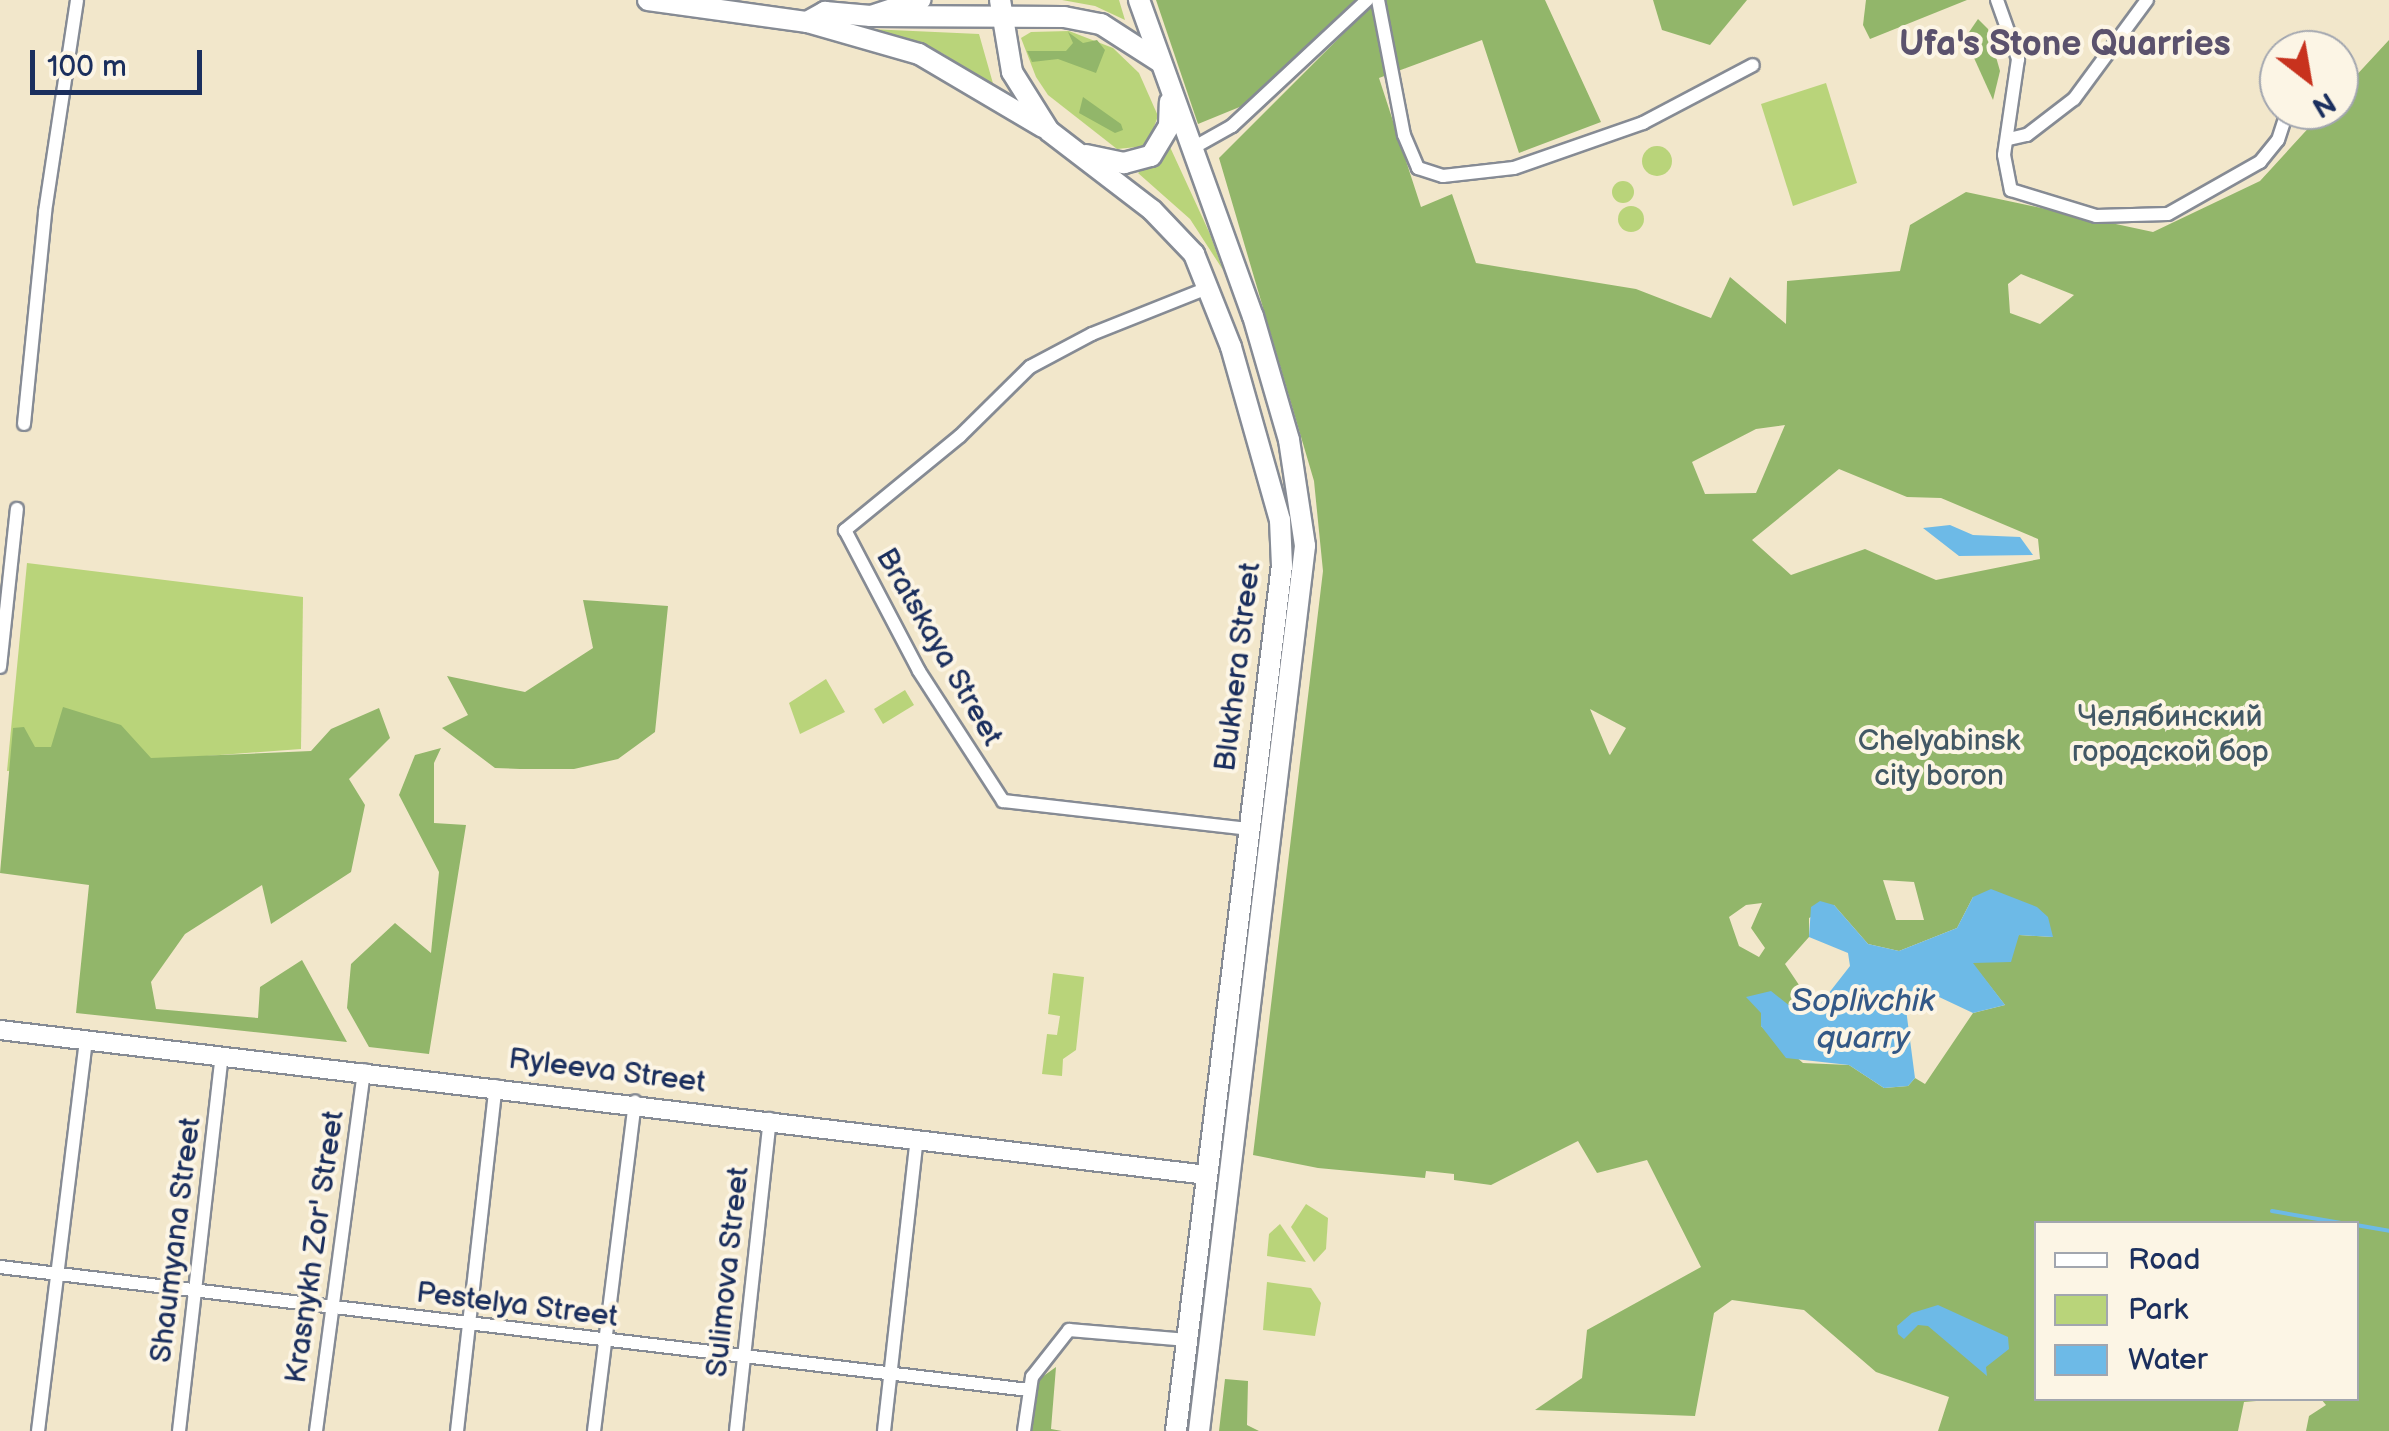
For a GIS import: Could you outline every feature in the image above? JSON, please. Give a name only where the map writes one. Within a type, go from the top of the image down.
[{"type":"main road","points":[[648,0],[807,22],[919,54],[1049,131]]},
{"type":"main road","points":[[871,16],[920,0]]},
{"type":"main road","name":"Blukhera Street","points":[[1139,0],[1284,423],[1305,546],[1199,1431]]},
{"type":"main road","points":[[807,22],[824,12],[871,16],[1000,9],[1064,16],[1101,24],[1160,62]]},
{"type":"main road","name":"Blukhera Street","points":[[1000,9],[1012,72],[1049,131],[1181,237],[1210,287],[1272,472],[1280,520],[1282,565],[1176,1431]]},
{"type":"main road","points":[[1080,154],[1124,163],[1151,156],[1169,126],[1171,93]]},
{"type":"main road","points":[[1207,1175],[1231,1179]]},
{"type":"street","points":[[24,424],[44,212],[77,0]]},
{"type":"street","points":[[1191,149],[1232,126],[1366,0]]},
{"type":"street","points":[[1378,0],[1404,135],[1418,168],[1444,176],[1514,168],[1643,122],[1754,65]]},
{"type":"street","points":[[1998,0],[2018,59],[2004,155],[2011,190],[2064,201],[2096,216],[2168,214],[2260,162],[2281,130]]},
{"type":"street","points":[[2009,139],[2028,134],[2074,99],[2147,0]]},
{"type":"street","name":"Bratskaya Street","points":[[1210,287],[1092,334],[1030,367],[960,436],[845,530],[929,688],[1003,801],[1248,829]]},
{"type":"street","points":[[0,667],[17,509]]},
{"type":"street","name":"Ryleeva Street","points":[[0,1030],[496,1085],[1207,1175]]},
{"type":"street","points":[[38,1431],[86,1039]]},
{"type":"street","name":"Shaumyana Street","points":[[179,1431],[222,1054]]},
{"type":"street","name":"Krasnykh Zor' Street","points":[[316,1431],[364,1070]]},
{"type":"street","points":[[457,1431],[496,1085]]},
{"type":"street","points":[[594,1431],[635,1102]]},
{"type":"street","name":"Sulimova Street","points":[[736,1431],[770,1119]]},
{"type":"street","points":[[884,1431],[917,1139]]},
{"type":"street","name":"Pestelya Street","points":[[0,1267],[1028,1390]]},
{"type":"street","points":[[1024,1431],[1028,1390],[1069,1330],[1188,1340]]},
{"type":"green space","points":[[1062,0],[1119,0],[1125,20],[1095,6]]},
{"type":"green space","points":[[1156,0],[1356,0],[1274,82],[1242,106],[1198,124]]},
{"type":"green space","name":"Челябинский городской бор","points":[[1377,0],[1545,0],[1601,122],[1519,153],[1482,40],[1379,78],[1421,207],[1452,194],[1476,263],[1636,289],[1711,318],[1730,277],[1786,324],[1787,281],[1900,271],[1910,225],[1966,192],[2153,232],[2260,181],[2307,130],[2359,130],[2359,72],[2389,40],[2389,1431],[2306,1431],[2309,1416],[2326,1405],[2323,1401],[2359,1401],[2359,1221],[2034,1221],[2034,1401],[2256,1401],[2244,1402],[2238,1431],[1938,1431],[1949,1397],[1876,1372],[1804,1310],[1732,1300],[1714,1313],[1695,1416],[1535,1410],[1582,1378],[1587,1330],[1701,1267],[1647,1160],[1597,1173],[1578,1141],[1491,1185],[1454,1180],[1454,1174],[1426,1171],[1425,1178],[1318,1168],[1253,1155],[1323,571],[1314,481],[1219,158]],"holes":[[[2021,274],[2074,295],[2040,324],[2010,313],[2008,284]],[[1785,425],[1756,493],[1705,494],[1692,462],[1756,429]],[[1839,469],[1907,497],[1941,498],[2038,539],[2040,559],[1936,580],[1865,549],[1791,575],[1752,540]],[[1590,709],[1626,728],[1610,755],[1609,754]],[[1883,880],[1914,882],[1924,920],[1896,920]],[[1973,897],[2053,937],[2019,935],[1972,963],[2005,1005],[1973,1013],[1925,1084],[1915,1078],[1908,1086],[1884,1088],[1849,1065],[1803,1063],[1761,1026],[1761,1013],[1787,1007],[1801,1015],[1803,991],[1785,964],[1809,937],[1809,918],[1834,905],[1868,944],[1899,951],[1957,928]],[[1762,903],[1751,928],[1765,948],[1759,957],[1739,946],[1729,917],[1746,905]]]},
{"type":"green space","points":[[1653,0],[1747,0],[1710,45],[1662,30]]},
{"type":"green space","points":[[1866,0],[1967,0],[1870,39],[1863,25]]},
{"type":"green space","points":[[1978,19],[1988,29],[2000,71],[1993,100],[1965,38]]},
{"type":"green space","points":[[869,29],[979,34],[994,87],[942,53]]},
{"type":"green space","points":[[1069,31],[1113,48],[1139,73],[1158,116],[1147,146],[1117,149],[1048,95],[1036,77],[1021,38],[1031,32]]},
{"type":"green space","points":[[1068,32],[1083,43],[1097,40],[1105,50],[1096,73],[1058,59],[1032,62],[1027,51],[1066,51],[1073,43]]},
{"type":"green space","points":[[1826,83],[1857,183],[1793,206],[1761,104]]},
{"type":"green space","points":[[1083,97],[1121,124],[1123,130],[1115,133],[1079,113]]},
{"type":"green space","points":[[1657,146],[1671,155],[1672,161],[1663,175],[1657,176],[1643,167],[1642,161],[1651,147]]},
{"type":"green space","points":[[1170,147],[1223,270],[1190,219],[1138,173]]},
{"type":"green space","points":[[1623,181],[1631,184],[1631,200],[1623,203],[1615,200],[1612,192],[1615,184]]},
{"type":"green space","points":[[1631,206],[1640,210],[1644,219],[1640,228],[1631,232],[1622,228],[1618,219],[1622,210]]},
{"type":"green space","points":[[27,563],[303,597],[301,749],[7,771]]},
{"type":"green space","points":[[583,600],[668,606],[655,732],[618,759],[574,769],[520,769],[495,768],[442,728],[468,715],[447,676],[525,692],[593,648]]},
{"type":"green space","points":[[826,679],[845,712],[800,734],[789,703]]},
{"type":"green space","points":[[905,690],[914,705],[883,724],[874,709]]},
{"type":"green space","points":[[63,707],[121,725],[151,758],[311,751],[331,729],[379,708],[390,738],[349,779],[365,805],[351,872],[271,924],[262,885],[185,934],[151,982],[156,1009],[258,1018],[260,987],[302,960],[347,1042],[76,1013],[89,885],[0,873],[13,728],[24,727],[35,747],[51,747]]},
{"type":"green space","points":[[441,748],[434,763],[434,823],[466,825],[429,1054],[369,1047],[347,1008],[351,964],[395,923],[431,953],[439,872],[399,795],[415,755]]},
{"type":"green space","points":[[1053,973],[1084,977],[1076,1050],[1063,1059],[1062,1076],[1042,1074],[1047,1034],[1057,1035],[1060,1016],[1048,1014]]},
{"type":"green space","points":[[1306,1204],[1328,1218],[1326,1249],[1314,1262],[1291,1227]]},
{"type":"green space","points":[[1280,1224],[1306,1262],[1267,1256],[1269,1234]]},
{"type":"green space","points":[[1267,1282],[1311,1288],[1321,1303],[1315,1336],[1263,1330]]},
{"type":"green space","points":[[1056,1367],[1051,1429],[1062,1431],[1032,1431],[1035,1382]]},
{"type":"green space","points":[[1225,1379],[1248,1381],[1247,1425],[1259,1431],[1219,1431]]},
{"type":"water","points":[[1950,525],[1973,535],[2020,537],[2033,555],[1959,556],[1923,528]]},
{"type":"water","name":"Soplivchik quarry","points":[[1991,889],[2037,907],[2048,917],[2053,937],[2019,935],[2011,962],[1973,963],[2005,1005],[1973,1013],[1920,988],[1904,994],[1915,1078],[1908,1086],[1884,1088],[1849,1065],[1786,1058],[1761,1026],[1761,1013],[1746,997],[1771,991],[1801,1015],[1818,1007],[1850,966],[1848,953],[1809,937],[1811,907],[1820,901],[1834,905],[1868,944],[1899,951],[1957,928],[1973,897]]},
{"type":"water","points":[[1938,1305],[2008,1337],[2009,1349],[1986,1367],[1987,1376],[1928,1326],[1918,1325],[1904,1339],[1898,1334],[1897,1326],[1912,1313]]},
{"type":"waterway","points":[[2272,1211],[2330,1221]]},
{"type":"waterway","points":[[2359,1226],[2389,1231]]},
{"type":"district","name":"Ufa's Stone Quarries","points":[[2065,45]]},
{"type":"park label","name":"Chelyabinsk city boron","points":[[1939,758]]}]
